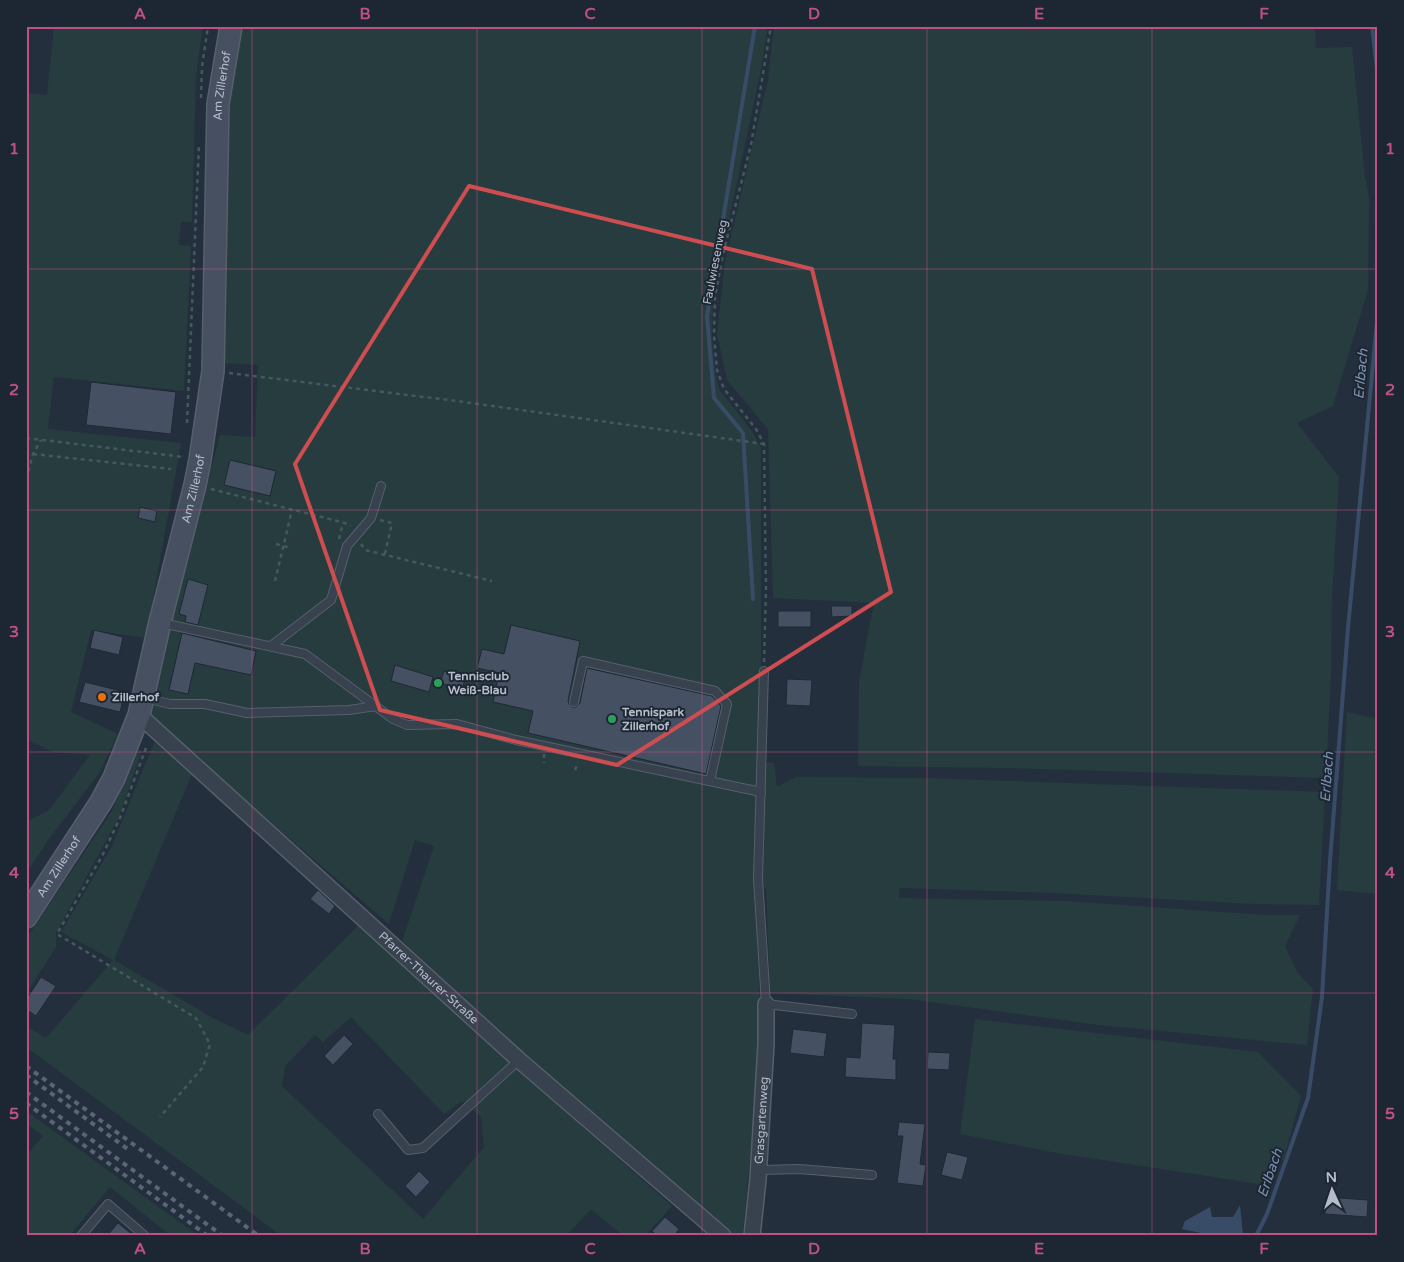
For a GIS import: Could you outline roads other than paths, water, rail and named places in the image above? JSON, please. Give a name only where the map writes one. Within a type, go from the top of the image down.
[{"type":"street","name":"Am Zillerhof","points":[[26,917],[101,802],[145,713],[160,622],[190,508],[200,460],[213,371],[218,104],[231,26]]},
{"type":"street","name":"Pfarrer-Thaurer-Straße","points":[[145,713],[519,1060],[723,1236]]},
{"type":"street","name":"Grasgartenweg","points":[[752,1236],[766,1044],[766,1004]]},
{"type":"lane","points":[[271,646],[332,600],[347,546],[371,518],[381,486]]},
{"type":"lane","points":[[160,622],[305,654],[393,719],[407,724],[457,724],[516,740],[761,792]]},
{"type":"lane","points":[[574,702],[583,661],[715,691],[727,704],[710,781]]},
{"type":"lane","points":[[764,671],[758,879],[766,1004],[852,1014]]},
{"type":"lane","points":[[145,713],[170,704],[205,704],[247,713],[349,710],[376,706]]},
{"type":"lane","points":[[378,1114],[408,1150],[423,1148],[519,1060]]},
{"type":"lane","points":[[758,1170],[798,1169],[872,1176]]},
{"type":"lane","points":[[81,1236],[108,1204],[145,1236]]},
{"type":"water","points":[[1240,1205],[1243,1236],[1229,1236],[1217,1233],[1215,1236],[1182,1229],[1185,1221],[1210,1207],[1212,1217],[1233,1217]]},
{"type":"waterway","points":[[753,599],[743,433],[714,398],[707,316],[755,26]]},
{"type":"waterway","name":"Erlbach","points":[[1372,26],[1378,77]]},
{"type":"waterway","name":"Erlbach","points":[[1256,1236],[1267,1214],[1308,1098],[1322,997],[1330,861],[1348,628],[1378,311]]},
{"type":"railway","points":[[26,1066],[259,1236]]},
{"type":"railway","points":[[26,1075],[129,1150]]},
{"type":"railway","points":[[26,1092],[223,1236]]},
{"type":"railway","points":[[26,1103],[208,1236]]},
{"type":"place","name":"Tennisclub Weiß-Blau","points":[[438,683]]},
{"type":"place","name":"Zillerhof","points":[[102,697]]},
{"type":"place","name":"Tennispark Zillerhof","points":[[612,719]]}]
